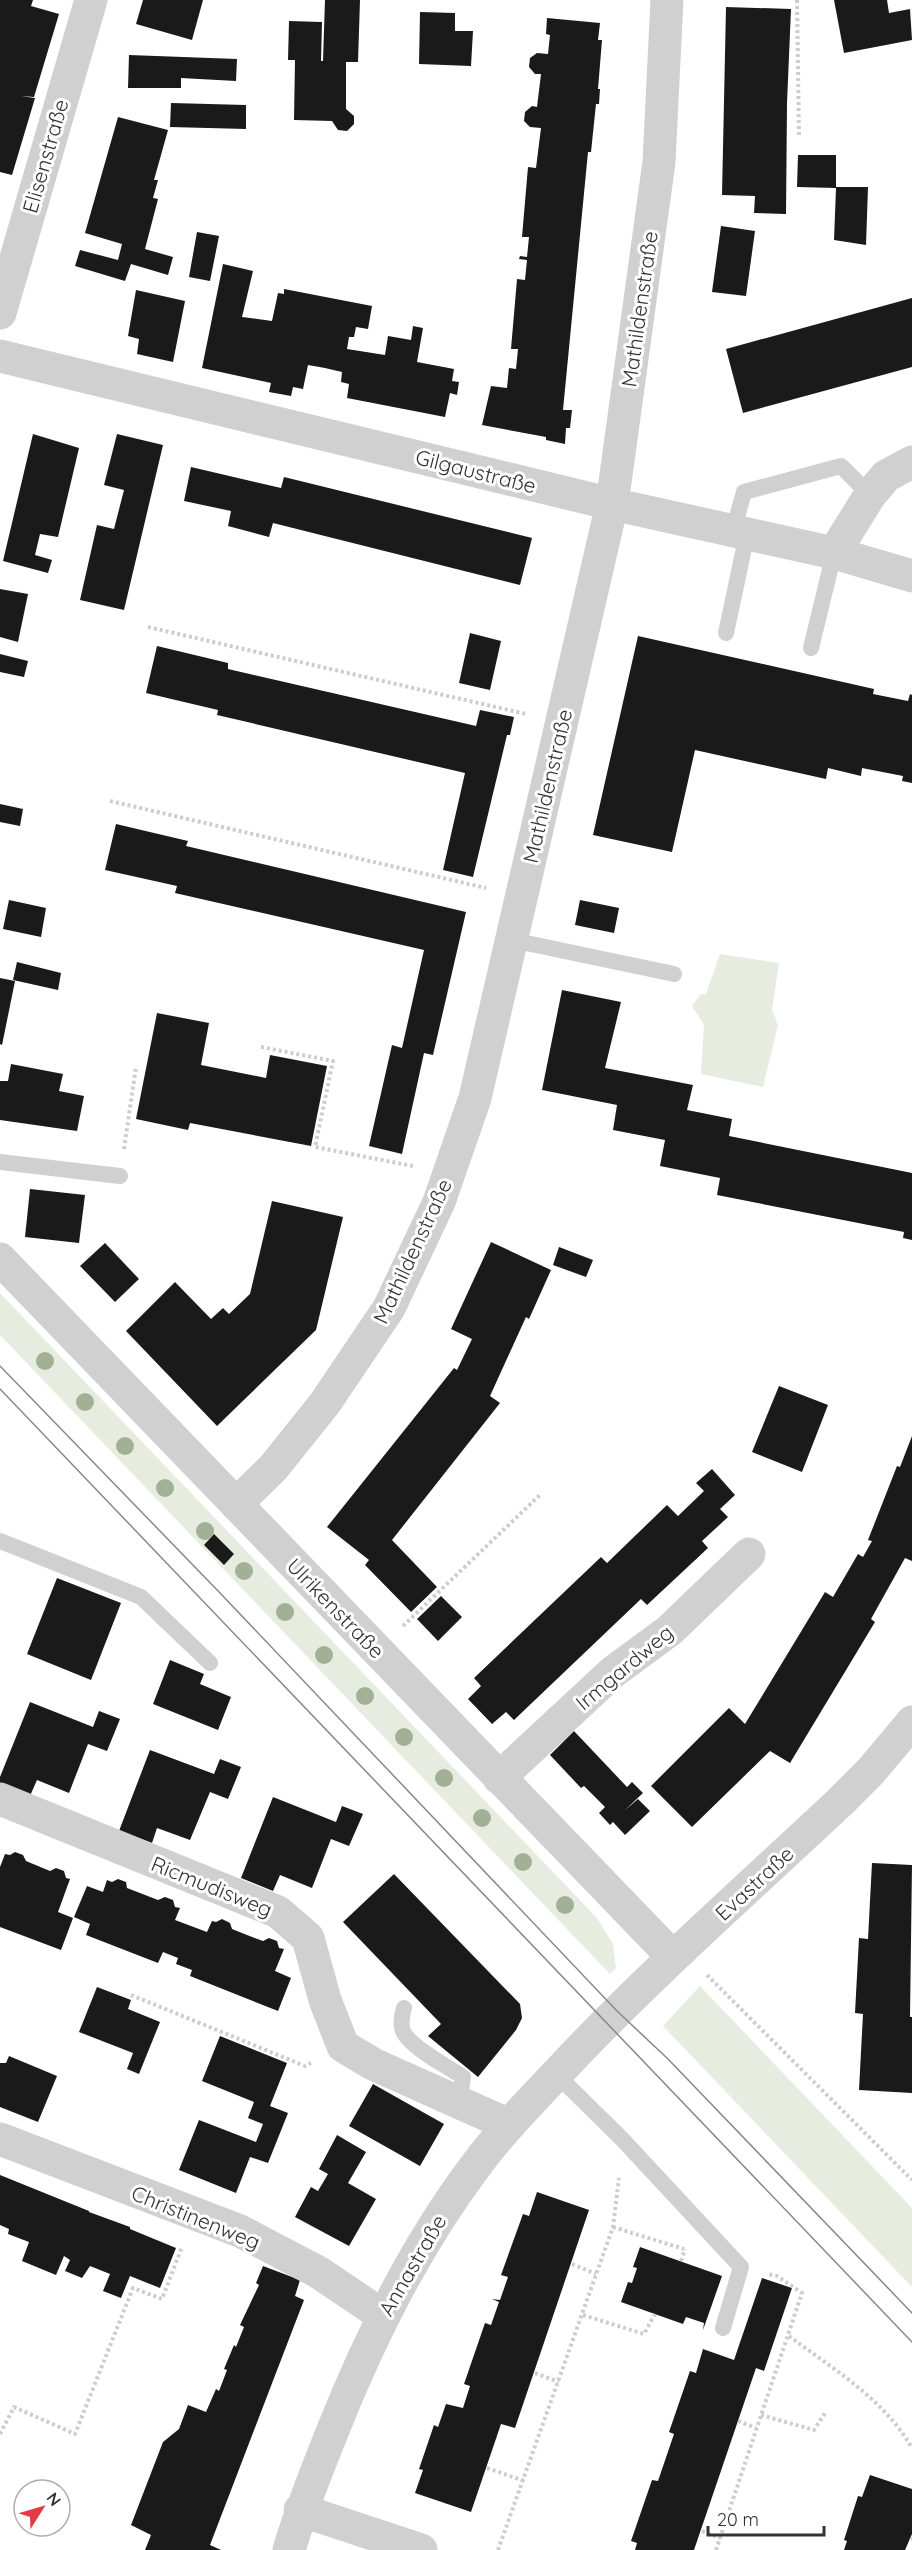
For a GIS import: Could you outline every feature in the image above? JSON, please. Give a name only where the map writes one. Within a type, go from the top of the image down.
[{"type":"street","name":"Elisenstraße","points":[[0,313],[91,0]]},
{"type":"street","name":"Mathildenstraße","points":[[236,1504],[273,1468],[325,1403],[389,1308],[439,1202],[475,1098],[612,504],[659,162],[667,0]]},
{"type":"street","name":"Gilgaustraße","points":[[0,356],[612,504],[834,554]]},
{"type":"street","points":[[912,462],[886,476],[870,495],[834,554],[912,576]]},
{"type":"street","name":"Ulrikenstraße","points":[[0,1259],[499,1778],[675,1955]]},
{"type":"street","name":"Irmgardweg","points":[[499,1778],[613,1672],[670,1630],[749,1554]]},
{"type":"street","name":"Evastraße","points":[[605,2023],[907,1736]]},
{"type":"street","name":"Ricmudisweg","points":[[0,1800],[278,1912],[308,1938],[325,2000],[343,2046]]},
{"type":"street","name":"Annastraße","points":[[289,2550],[300,2510],[382,2315],[444,2209],[509,2125],[605,2023]]},
{"type":"street","points":[[343,2046],[374,2064],[509,2125]]},
{"type":"street","name":"Christinenweg","points":[[0,2139],[240,2231],[318,2272],[382,2315]]},
{"type":"street","points":[[300,2510],[421,2550]]},
{"type":"lane","points":[[726,633],[744,492],[841,466],[870,495]]},
{"type":"lane","points":[[811,648],[834,554]]},
{"type":"lane","points":[[512,940],[674,974]]},
{"type":"lane","points":[[0,1162],[120,1176]]},
{"type":"lane","points":[[0,1541],[141,1597],[210,1663]]},
{"type":"lane","points":[[404,2008],[401,2019],[403,2032],[411,2042],[463,2077],[459,2103]]},
{"type":"lane","points":[[556,2074],[621,2139],[741,2267],[723,2328]]},
{"type":"path","points":[[797,0],[799,137]]},
{"type":"path","points":[[148,627],[562,723]]},
{"type":"path","points":[[110,801],[522,896]]},
{"type":"path","points":[[261,1047],[333,1061],[315,1147],[449,1173]]},
{"type":"path","points":[[120,1176],[136,1067]]},
{"type":"path","points":[[377,1651],[541,1494]]},
{"type":"path","points":[[675,1955],[693,1962],[712,1979],[912,2180]]},
{"type":"path","points":[[130,1995],[305,2066],[343,2046]]},
{"type":"path","points":[[498,2550],[560,2382],[613,2227],[621,2139]]},
{"type":"path","points":[[0,2434],[14,2407],[75,2434],[133,2288],[162,2299],[194,2215]]},
{"type":"path","points":[[613,2227],[777,2276],[802,2293],[716,2550]]},
{"type":"path","points":[[681,2261],[685,2249]]},
{"type":"path","points":[[572,2264],[596,2274]]},
{"type":"path","points":[[583,2315],[644,2334],[655,2314]]},
{"type":"path","points":[[789,2336],[876,2402],[900,2427],[912,2448]]},
{"type":"path","points":[[535,2373],[560,2382]]},
{"type":"path","points":[[761,2415],[814,2430],[825,2413]]},
{"type":"path","points":[[738,2421],[756,2428]]},
{"type":"path","points":[[487,2468],[524,2481]]},
{"type":"path","points":[[702,2530],[720,2538]]},
{"type":"shaded area","points":[[720,954],[779,963],[772,1010],[778,1025],[763,1087],[701,1074],[704,1025],[692,1006],[701,994],[706,994]]},
{"type":"shaded area","points":[[0,1293],[597,1918],[613,1944],[616,1968],[610,1974],[0,1335]]},
{"type":"shaded area","points":[[700,1986],[912,2208],[912,2287],[663,2026]]},
{"type":"building","points":[[0,0],[33,0],[31,6],[59,14],[34,97],[21,96],[35,98],[12,175],[0,172]]},
{"type":"building","points":[[143,0],[203,0],[192,40],[136,24]]},
{"type":"building","points":[[325,0],[360,0],[358,62],[346,62],[346,109],[354,116],[354,124],[347,131],[338,130],[332,121],[294,120],[295,60],[288,60],[289,21],[322,22],[321,61],[323,61]]},
{"type":"building","points":[[834,0],[887,0],[889,13],[910,9],[912,40],[844,53]]},
{"type":"building","points":[[726,7],[791,9],[786,214],[754,213],[755,196],[722,195]]},
{"type":"building","points":[[420,12],[455,13],[455,31],[473,31],[471,66],[419,64]]},
{"type":"building","points":[[547,18],[600,23],[598,40],[602,40],[599,104],[596,104],[591,152],[588,152],[563,410],[572,410],[570,428],[566,428],[565,444],[546,440],[546,437],[482,425],[491,386],[507,388],[509,368],[516,369],[518,349],[511,349],[517,279],[525,280],[527,260],[519,259],[520,256],[527,257],[529,237],[522,237],[528,167],[536,168],[541,128],[530,127],[524,121],[525,112],[532,106],[537,107],[541,74],[535,74],[529,67],[530,58],[537,53],[548,54],[550,35],[546,34]]},
{"type":"building","points":[[129,55],[237,59],[236,81],[181,78],[181,88],[128,88]]},
{"type":"building","points":[[171,103],[246,105],[246,129],[170,127]]},
{"type":"building","points":[[118,117],[168,130],[154,180],[158,180],[153,198],[158,199],[145,249],[173,257],[168,275],[131,264],[125,281],[75,266],[80,250],[118,260],[122,244],[85,233]]},
{"type":"building","points":[[798,155],[836,155],[836,187],[868,187],[866,245],[834,240],[836,188],[797,187]]},
{"type":"building","points":[[721,226],[755,231],[746,296],[712,292]]},
{"type":"building","points":[[197,232],[219,236],[210,281],[189,277]]},
{"type":"building","points":[[223,264],[253,271],[242,317],[272,321],[278,293],[284,294],[284,289],[372,306],[368,329],[356,327],[354,337],[349,337],[347,349],[385,355],[388,336],[411,340],[413,326],[423,328],[417,362],[454,369],[452,381],[459,382],[457,395],[450,393],[445,417],[347,398],[349,384],[341,382],[342,372],[325,368],[308,365],[303,389],[293,387],[291,396],[269,392],[271,383],[202,368]]},
{"type":"building","points":[[136,290],[185,301],[173,362],[137,354],[139,339],[128,336]]},
{"type":"building","points":[[912,298],[912,367],[743,413],[726,349]]},
{"type":"building","points":[[33,434],[79,448],[58,537],[40,534],[35,555],[52,560],[48,573],[3,561]]},
{"type":"building","points":[[117,434],[163,445],[124,610],[80,600],[97,525],[114,529],[124,490],[104,485]]},
{"type":"building","points":[[191,467],[281,488],[284,477],[532,538],[520,585],[273,523],[269,537],[228,526],[231,511],[184,501]]},
{"type":"building","points":[[0,589],[28,594],[18,642],[0,637]]},
{"type":"building","points":[[470,633],[501,641],[490,690],[459,683]]},
{"type":"building","points":[[638,636],[874,689],[873,694],[908,701],[910,694],[912,695],[912,783],[902,781],[903,776],[862,768],[861,776],[828,768],[826,779],[695,750],[672,852],[593,835]]},
{"type":"building","points":[[157,646],[228,663],[228,669],[476,726],[480,710],[514,717],[510,735],[507,735],[473,877],[443,870],[465,773],[217,715],[218,710],[146,693]]},
{"type":"building","points":[[0,654],[28,661],[24,677],[0,672]]},
{"type":"building","points":[[0,804],[23,809],[20,826],[0,822]]},
{"type":"building","points":[[116,824],[188,841],[186,846],[466,912],[433,1055],[424,1053],[402,1154],[369,1146],[392,1045],[402,1048],[424,950],[175,893],[177,886],[105,870]]},
{"type":"building","points":[[9,900],[46,908],[41,937],[3,929]]},
{"type":"building","points":[[580,900],[619,908],[614,933],[575,925]]},
{"type":"building","points":[[17,962],[61,973],[58,990],[13,980]]},
{"type":"building","points":[[0,978],[15,981],[2,1045],[0,1044]]},
{"type":"building","points":[[562,990],[621,1002],[605,1068],[693,1085],[687,1110],[732,1119],[729,1136],[912,1173],[912,1240],[903,1238],[904,1232],[717,1195],[720,1178],[660,1166],[665,1140],[613,1130],[617,1105],[542,1090]]},
{"type":"building","points":[[157,1013],[209,1023],[201,1065],[266,1078],[270,1055],[327,1066],[311,1146],[190,1123],[188,1130],[136,1119]]},
{"type":"building","points":[[11,1064],[63,1074],[59,1091],[84,1096],[77,1131],[0,1120],[0,1081],[8,1081]]},
{"type":"building","points":[[30,1189],[85,1195],[79,1243],[25,1237]]},
{"type":"building","points":[[272,1201],[343,1217],[316,1330],[217,1426],[126,1331],[175,1282],[211,1319],[223,1308],[229,1314],[250,1294]]},
{"type":"building","points":[[491,1242],[551,1270],[529,1319],[526,1317],[490,1396],[500,1403],[392,1540],[437,1587],[411,1612],[365,1565],[369,1560],[327,1527],[454,1368],[457,1370],[472,1339],[451,1329]]},
{"type":"building","points":[[105,1243],[139,1279],[115,1302],[80,1266]]},
{"type":"building","points":[[559,1247],[593,1260],[586,1277],[553,1265]]},
{"type":"building","points":[[779,1386],[828,1405],[802,1472],[752,1452]]},
{"type":"building","points":[[912,1436],[912,1561],[905,1558],[871,1619],[875,1622],[790,1763],[770,1751],[692,1827],[651,1786],[729,1708],[745,1724],[825,1592],[833,1597],[858,1554],[863,1557],[872,1541],[868,1540],[897,1466],[900,1467]]},
{"type":"building","points":[[712,1469],[735,1495],[720,1509],[728,1517],[702,1541],[708,1548],[647,1605],[641,1599],[514,1720],[506,1712],[492,1724],[468,1699],[481,1686],[474,1678],[601,1557],[607,1563],[667,1505],[678,1516],[704,1491],[696,1483]]},
{"type":"building","points":[[214,1534],[234,1554],[224,1565],[204,1545]]},
{"type":"building","points":[[57,1578],[121,1603],[91,1680],[27,1654]]},
{"type":"building","points":[[441,1596],[462,1617],[438,1641],[417,1619]]},
{"type":"building","points":[[170,1660],[204,1674],[200,1684],[231,1697],[218,1730],[153,1704]]},
{"type":"building","points":[[30,1702],[93,1727],[99,1711],[120,1719],[107,1751],[88,1744],[69,1793],[37,1780],[30,1796],[0,1784],[0,1777]]},
{"type":"building","points":[[574,1731],[627,1787],[632,1782],[643,1793],[624,1811],[638,1799],[650,1811],[625,1835],[613,1822],[610,1825],[599,1813],[605,1807],[584,1786],[581,1788],[550,1755]]},
{"type":"building","points":[[150,1750],[214,1774],[220,1759],[241,1767],[228,1799],[210,1792],[190,1840],[157,1828],[152,1843],[119,1831]]},
{"type":"building","points":[[273,1797],[336,1822],[342,1806],[363,1814],[349,1846],[331,1839],[312,1888],[280,1875],[273,1891],[241,1878]]},
{"type":"building","points":[[15,1852],[23,1855],[26,1861],[50,1871],[56,1868],[64,1871],[66,1878],[70,1879],[58,1912],[73,1918],[61,1950],[0,1927],[0,1867],[5,1854],[10,1855]]},
{"type":"building","points":[[872,1863],[912,1865],[910,2017],[912,2017],[912,2093],[859,2090],[863,2014],[855,2013],[859,1938],[868,1939]]},
{"type":"building","points":[[394,1874],[520,2004],[522,2018],[516,2030],[478,2077],[428,2036],[441,2024],[343,1922]]},
{"type":"building","points":[[118,1879],[126,1882],[127,1888],[158,1900],[165,1897],[173,1900],[175,1907],[180,1908],[175,1920],[207,1932],[212,1921],[222,1919],[230,1923],[232,1929],[263,1941],[269,1938],[277,1941],[279,1948],[284,1949],[275,1971],[291,1978],[278,2011],[190,1976],[192,1970],[176,1964],[178,1958],[163,1952],[158,1963],[86,1935],[90,1924],[74,1917],[87,1886],[103,1892],[107,1880],[112,1882]]},
{"type":"building","points":[[97,1987],[131,2000],[128,2009],[160,2022],[139,2074],[127,2069],[133,2053],[79,2032]]},
{"type":"building","points":[[220,2036],[287,2063],[270,2106],[288,2113],[268,2163],[250,2157],[236,2193],[179,2170],[199,2120],[256,2142],[263,2124],[248,2118],[254,2102],[202,2081]]},
{"type":"building","points":[[9,2056],[57,2076],[38,2122],[0,2107],[0,2063],[6,2063]]},
{"type":"building","points":[[373,2084],[444,2124],[420,2166],[349,2126]]},
{"type":"building","points":[[337,2135],[366,2152],[348,2183],[376,2199],[349,2246],[295,2217],[311,2187],[318,2191],[328,2174],[319,2169]]},
{"type":"building","points":[[0,2175],[176,2248],[160,2288],[130,2276],[121,2298],[103,2291],[110,2274],[90,2266],[82,2278],[65,2271],[70,2260],[64,2256],[56,2275],[22,2261],[29,2242],[8,2234],[9,2229],[0,2225]]},
{"type":"building","points":[[537,2192],[589,2210],[515,2428],[501,2424],[471,2512],[415,2493],[423,2470],[419,2469],[434,2425],[438,2427],[446,2404],[463,2408],[470,2386],[464,2384],[485,2323],[491,2325],[499,2302],[492,2299],[500,2300],[508,2277],[501,2275],[523,2214],[529,2216]]},
{"type":"building","points":[[640,2247],[722,2276],[703,2330],[704,2323],[686,2317],[683,2324],[621,2302],[628,2282],[632,2283],[637,2268],[633,2267]]},
{"type":"building","points":[[263,2266],[300,2280],[295,2296],[304,2300],[210,2545],[221,2550],[145,2550],[151,2535],[131,2525],[163,2442],[179,2429],[188,2405],[206,2412],[216,2389],[219,2391],[227,2370],[224,2369],[244,2327],[240,2325],[259,2285],[256,2283]]},
{"type":"building","points":[[762,2278],[792,2288],[764,2371],[756,2368],[694,2550],[635,2550],[637,2543],[631,2541],[652,2480],[658,2481],[674,2434],[669,2432],[690,2371],[696,2373],[703,2349],[734,2360]]},
{"type":"building","points":[[870,2475],[912,2489],[912,2534],[905,2550],[844,2550],[847,2541],[844,2540],[858,2496],[862,2497]]},
{"type":"tram line","points":[[0,1366],[221,1594],[617,2011],[668,2059],[912,2313]]},
{"type":"tram line","points":[[0,1389],[912,2342]]}]
